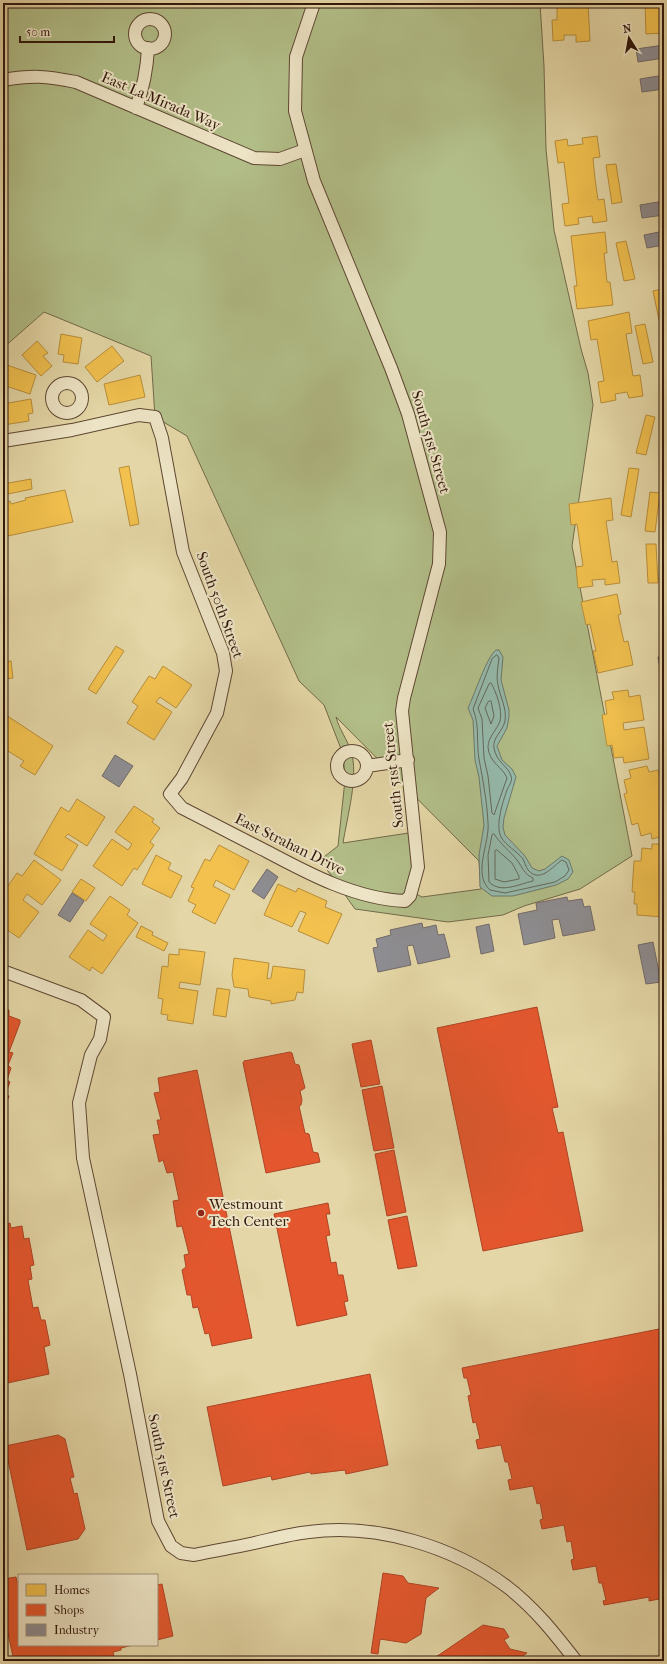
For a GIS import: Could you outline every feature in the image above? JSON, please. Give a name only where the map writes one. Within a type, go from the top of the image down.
[{"type":"street","name":"South 51st Street","points":[[314,3],[296,57],[295,110],[314,181],[391,368],[408,414],[440,532],[440,564],[404,698],[402,711],[418,867],[410,896],[406,901]]},
{"type":"street","points":[[136,108],[141,94],[147,67],[148,48]]},
{"type":"street","name":"East La Mirada Way","points":[[3,80],[32,76],[76,82],[254,158],[280,159],[305,150]]},
{"type":"street","points":[[3,441],[72,430],[69,413]]},
{"type":"street","name":"South 50th Street","points":[[72,430],[139,414],[156,417],[162,438],[183,552],[223,653],[226,672],[217,713],[182,778],[170,794]]},
{"type":"street","points":[[367,766],[408,760]]},
{"type":"street","name":"East Strahan Drive","points":[[170,794],[182,808],[306,872],[342,887],[390,900],[406,901]]},
{"type":"street","name":"South 51st Street","points":[[3,971],[80,1000],[104,1017],[100,1039],[91,1055],[79,1103],[83,1158],[130,1374],[158,1521],[171,1546],[181,1553],[194,1555],[309,1532],[329,1530],[353,1531],[404,1539],[438,1550],[466,1562],[484,1571],[507,1587],[549,1626],[576,1661]]},
{"type":"green space","points":[[3,3],[540,3],[544,66],[546,149],[554,230],[581,349],[588,373],[593,405],[572,546],[632,856],[580,889],[524,906],[503,915],[448,922],[355,909],[320,860],[338,846],[345,780],[343,754],[324,705],[299,681],[187,436],[155,417],[151,356],[44,312],[3,348]],"holes":[[[336,717],[479,861],[481,889],[422,897],[412,892],[415,832],[343,843],[354,772],[351,751]]]},
{"type":"water","points":[[496,650],[499,650],[503,657],[501,680],[509,710],[507,728],[497,746],[502,760],[512,769],[516,777],[504,818],[503,827],[505,835],[525,856],[532,868],[539,871],[545,869],[562,856],[569,860],[573,872],[568,879],[556,885],[513,896],[492,896],[480,887],[479,855],[484,825],[479,777],[475,760],[473,720],[468,708],[485,668],[492,654]]},
{"type":"building: Homes","points":[[557,3],[588,3],[590,41],[576,42],[576,35],[564,35],[564,40],[553,41],[552,20],[557,20]]},
{"type":"building: Homes","points":[[645,3],[664,3],[664,33],[646,34]]},
{"type":"building: Homes","points":[[597,136],[600,157],[593,158],[595,179],[598,200],[604,199],[607,221],[593,223],[592,216],[578,218],[579,224],[565,226],[562,204],[569,203],[564,162],[558,163],[555,141],[567,139],[568,146],[583,144],[582,138]]},
{"type":"building: Homes","points":[[616,164],[622,202],[612,204],[606,165]]},
{"type":"building: Homes","points":[[605,232],[607,253],[604,253],[607,282],[610,282],[613,305],[577,309],[574,286],[577,286],[571,236]]},
{"type":"building: Homes","points":[[626,241],[635,279],[624,281],[616,243]]},
{"type":"building: Homes","points":[[662,289],[664,298],[663,339],[653,291]]},
{"type":"building: Homes","points":[[629,312],[632,333],[626,334],[633,376],[640,375],[643,396],[629,398],[627,392],[615,394],[616,400],[601,403],[598,382],[604,381],[597,339],[591,340],[588,321]]},
{"type":"building: Homes","points":[[645,324],[653,362],[643,364],[635,326]]},
{"type":"building: Homes","points":[[61,334],[82,338],[78,364],[63,362],[64,355],[58,354]]},
{"type":"building: Homes","points":[[37,341],[48,353],[43,356],[52,366],[41,376],[22,355]]},
{"type":"building: Homes","points":[[112,346],[124,361],[97,382],[85,367]]},
{"type":"building: Homes","points":[[4,364],[36,375],[30,394],[3,385]]},
{"type":"building: Homes","points":[[140,375],[145,397],[109,405],[104,384]]},
{"type":"building: Homes","points":[[31,399],[33,413],[28,414],[29,421],[3,425],[3,404]]},
{"type":"building: Homes","points":[[646,415],[655,417],[646,455],[636,453]]},
{"type":"building: Homes","points":[[129,466],[139,524],[130,526],[119,468]]},
{"type":"building: Homes","points":[[629,468],[639,469],[631,517],[621,515]]},
{"type":"building: Homes","points":[[31,479],[32,489],[3,495],[3,484]]},
{"type":"building: Homes","points":[[65,490],[73,522],[3,537],[3,503],[10,501],[11,504],[26,500],[25,498]]},
{"type":"building: Homes","points":[[650,492],[660,493],[655,532],[645,531]]},
{"type":"building: Homes","points":[[611,498],[613,520],[606,521],[612,562],[617,561],[620,583],[605,585],[605,579],[592,580],[593,586],[578,588],[576,567],[583,566],[577,524],[571,525],[569,504]]},
{"type":"building: Homes","points":[[664,526],[664,548],[663,548],[661,527]]},
{"type":"building: Homes","points":[[646,544],[656,544],[658,583],[648,583]]},
{"type":"building: Homes","points":[[617,594],[621,614],[618,615],[624,642],[628,641],[633,665],[598,673],[593,651],[596,651],[590,624],[586,625],[581,602]]},
{"type":"building: Homes","points":[[116,646],[124,651],[96,694],[88,689]]},
{"type":"building: Homes","points":[[11,661],[13,678],[4,679],[5,686],[3,686],[3,662]]},
{"type":"building: Homes","points":[[163,666],[192,685],[176,708],[160,697],[156,702],[172,712],[154,740],[127,723],[138,706],[132,702],[149,676],[155,679]]},
{"type":"building: Homes","points":[[628,690],[629,697],[640,695],[644,720],[623,723],[624,730],[644,727],[649,759],[624,763],[623,757],[614,758],[612,745],[607,746],[602,715],[607,714],[605,701],[614,699],[612,692]]},
{"type":"building: Homes","points":[[3,713],[53,746],[35,775],[20,766],[24,761],[3,748]]},
{"type":"building: Homes","points":[[647,766],[649,772],[658,770],[664,793],[664,798],[662,798],[664,806],[664,836],[652,839],[651,833],[641,836],[638,823],[632,825],[624,794],[627,793],[624,780],[631,778],[629,770]]},
{"type":"building: Homes","points":[[77,799],[105,817],[87,846],[68,834],[65,837],[78,845],[62,871],[34,854],[61,807],[69,812]]},
{"type":"building: Homes","points":[[134,806],[154,819],[152,822],[160,828],[150,842],[154,845],[137,870],[134,868],[122,886],[93,866],[112,839],[128,850],[132,844],[115,832]]},
{"type":"building: Homes","points":[[652,844],[664,844],[664,917],[637,915],[637,904],[634,904],[635,892],[632,892],[634,861],[641,861],[642,848],[652,849]]},
{"type":"building: Homes","points":[[219,845],[249,861],[234,890],[216,880],[213,886],[230,895],[215,924],[192,912],[196,905],[188,901],[194,888],[191,887],[205,859],[210,861]]},
{"type":"building: Homes","points":[[156,855],[171,863],[168,869],[182,876],[171,898],[142,884]]},
{"type":"building: Homes","points":[[34,860],[61,880],[42,905],[27,894],[23,900],[39,912],[19,938],[3,927],[3,893],[17,873],[22,876]]},
{"type":"building: Homes","points":[[81,879],[95,888],[86,901],[72,892]]},
{"type":"building: Homes","points":[[278,884],[296,892],[298,888],[327,901],[325,907],[342,914],[328,944],[298,931],[306,913],[300,911],[292,927],[264,915]]},
{"type":"building: Homes","points":[[110,896],[130,910],[127,915],[138,923],[102,974],[92,967],[90,971],[69,957],[88,930],[103,941],[107,935],[90,924]]},
{"type":"building: Homes","points":[[141,926],[153,932],[152,935],[168,943],[164,951],[136,937]]},
{"type":"building: Homes","points":[[179,949],[205,952],[200,985],[180,982],[179,988],[198,991],[193,1024],[167,1020],[168,1015],[161,1014],[163,999],[158,998],[162,966],[168,967],[169,954],[179,955]]},
{"type":"building: Homes","points":[[234,958],[269,963],[267,979],[271,978],[273,966],[305,970],[303,993],[297,992],[295,1000],[271,1004],[271,1001],[249,997],[248,989],[234,987],[232,975]]},
{"type":"building: Homes","points":[[217,988],[230,990],[226,1017],[213,1015]]},
{"type":"building: Shops","points":[[537,1007],[558,1107],[552,1108],[558,1133],[563,1132],[583,1231],[483,1251],[437,1028]]},
{"type":"building: Shops","points":[[3,1008],[9,1010],[9,1016],[20,1020],[20,1023],[9,1052],[13,1053],[8,1065],[11,1068],[7,1080],[10,1082],[5,1095],[9,1096],[4,1109],[7,1111],[3,1122]]},
{"type":"building: Shops","points":[[371,1040],[380,1084],[361,1087],[352,1044]]},
{"type":"building: Shops","name":"Westmount Tech Center","points":[[290,1052],[292,1053],[295,1064],[299,1065],[305,1088],[300,1091],[302,1100],[301,1105],[299,1106],[305,1133],[309,1134],[313,1152],[318,1153],[320,1162],[266,1173],[243,1063],[244,1061]]},
{"type":"building: Shops","name":"Westmount Tech Center","points":[[197,1070],[252,1338],[212,1346],[209,1333],[205,1334],[198,1307],[193,1308],[191,1295],[187,1295],[182,1270],[186,1267],[184,1255],[189,1254],[182,1226],[177,1227],[173,1201],[179,1200],[173,1172],[167,1173],[163,1160],[159,1162],[153,1135],[160,1134],[157,1120],[161,1120],[154,1093],[160,1092],[158,1078]]},
{"type":"building: Shops","points":[[382,1086],[394,1148],[374,1151],[362,1090]]},
{"type":"building: Shops","points":[[394,1150],[406,1212],[387,1216],[375,1154]]},
{"type":"building: Shops","name":"Westmount Tech Center","points":[[328,1203],[330,1214],[326,1214],[330,1235],[326,1236],[331,1263],[336,1262],[338,1275],[343,1275],[348,1301],[344,1302],[347,1315],[297,1326],[274,1214]]},
{"type":"building: Shops","points":[[407,1216],[417,1266],[398,1269],[388,1220]]},
{"type":"building: Shops","points":[[10,1223],[11,1228],[22,1226],[24,1239],[29,1238],[34,1265],[30,1266],[32,1279],[28,1280],[33,1308],[38,1307],[41,1320],[45,1320],[50,1345],[44,1347],[49,1374],[3,1384],[3,1225]]},
{"type":"building: Shops","points":[[664,1328],[664,1598],[649,1601],[649,1597],[604,1605],[603,1601],[606,1600],[602,1583],[599,1583],[596,1566],[573,1570],[571,1560],[574,1559],[571,1541],[567,1542],[564,1525],[542,1529],[540,1520],[543,1519],[540,1503],[537,1504],[533,1486],[510,1490],[508,1480],[512,1479],[508,1462],[505,1462],[501,1445],[478,1449],[476,1440],[480,1439],[476,1422],[473,1423],[468,1396],[471,1395],[467,1378],[464,1378],[462,1368]]},
{"type":"building: Shops","points":[[370,1374],[388,1465],[346,1474],[345,1470],[311,1474],[310,1472],[272,1480],[271,1476],[223,1486],[207,1407]]},
{"type":"building: Shops","points":[[58,1435],[65,1439],[74,1477],[70,1478],[74,1494],[77,1493],[85,1529],[78,1539],[27,1550],[5,1446]]},
{"type":"building: Shops","points":[[383,1573],[403,1576],[408,1583],[439,1588],[426,1598],[421,1634],[406,1643],[380,1639],[378,1654],[371,1653]]},
{"type":"building: Shops","points":[[16,1577],[18,1582],[18,1646],[129,1646],[113,1652],[115,1661],[14,1661],[3,1611],[3,1579]]},
{"type":"building: Shops","points":[[162,1584],[173,1636],[158,1640],[158,1585]]},
{"type":"building: Shops","points":[[483,1625],[504,1629],[509,1637],[504,1640],[510,1649],[527,1653],[515,1661],[430,1661]]},
{"type":"building: Industry","points":[[664,45],[664,58],[638,62],[636,49]]},
{"type":"building: Industry","points":[[664,75],[664,89],[642,92],[640,79]]},
{"type":"building: Industry","points":[[664,201],[664,215],[642,218],[640,205]]},
{"type":"building: Industry","points":[[664,231],[664,245],[647,248],[644,235]]},
{"type":"building: Industry","points":[[664,449],[664,470],[660,469]]},
{"type":"building: Industry","points":[[664,656],[664,669],[660,669],[658,657]]},
{"type":"building: Industry","points":[[115,755],[133,766],[119,787],[102,776]]},
{"type":"building: Industry","points":[[267,869],[278,877],[264,899],[252,891]]},
{"type":"building: Industry","points":[[72,893],[84,901],[70,922],[58,915]]},
{"type":"building: Industry","points":[[567,897],[568,901],[582,899],[584,907],[590,906],[595,930],[563,936],[559,919],[552,920],[555,938],[524,945],[518,914],[537,910],[536,903]]},
{"type":"building: Industry","points":[[422,923],[423,928],[436,925],[438,935],[444,934],[450,957],[418,964],[413,945],[407,946],[411,965],[378,972],[373,948],[378,947],[376,939],[391,935],[390,930]]},
{"type":"building: Industry","points":[[489,924],[494,951],[481,954],[476,927]]},
{"type":"building: Industry","points":[[653,942],[661,982],[646,984],[638,945]]},
{"type":"place","name":"Westmount Tech Center","points":[[201,1213]]}]
